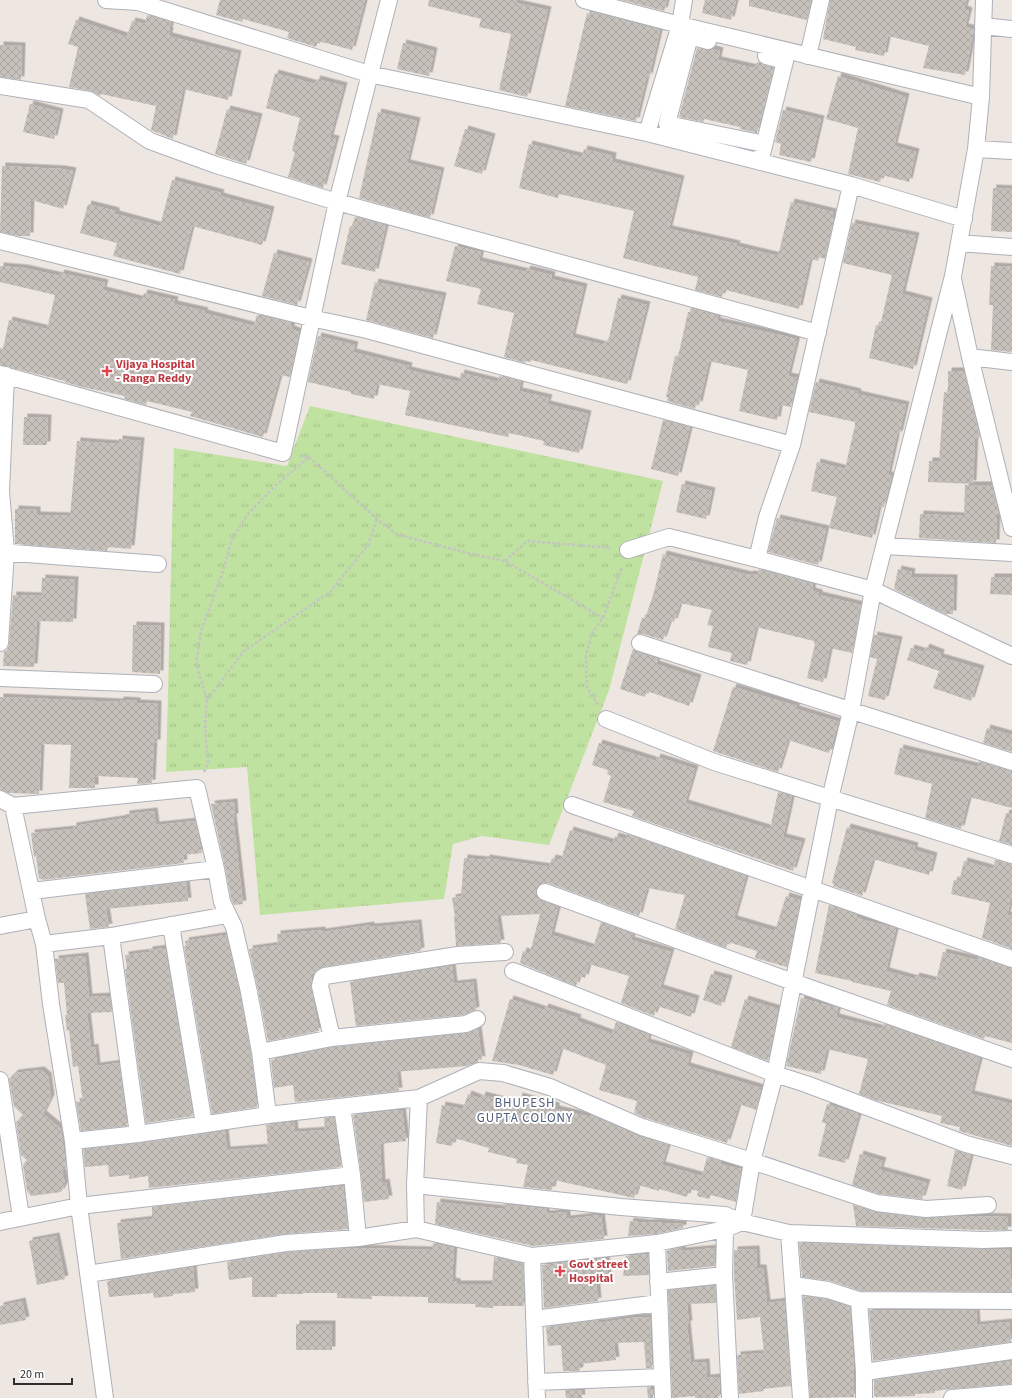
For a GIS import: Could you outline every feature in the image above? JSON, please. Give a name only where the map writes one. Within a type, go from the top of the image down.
[{"type":"street","points":[[106,0],[138,2],[369,74],[647,134],[743,157],[851,185],[964,219]]},
{"type":"street","points":[[0,643],[3,552],[1,491],[3,375],[283,453],[337,202],[389,0]]},
{"type":"street","points":[[584,0],[680,25],[981,97]]},
{"type":"street","points":[[647,134],[680,25],[684,0]]},
{"type":"street","points":[[808,56],[821,0]]},
{"type":"street","points":[[742,1222],[752,1161],[775,1074],[811,889],[851,711],[873,590],[952,276],[964,219],[976,149],[981,97],[984,0]]},
{"type":"street","points":[[983,26],[1012,29]]},
{"type":"street","points":[[760,162],[785,61],[690,36],[667,124],[764,144]]},
{"type":"street","points":[[0,86],[89,100],[150,141],[216,165],[337,202],[818,333]]},
{"type":"street","points":[[743,157],[746,140]]},
{"type":"street","points":[[976,149],[1012,151]]},
{"type":"street","points":[[757,559],[767,517],[792,445],[851,185]]},
{"type":"street","points":[[0,241],[311,318],[374,332],[792,445]]},
{"type":"street","points":[[959,243],[1012,247]]},
{"type":"street","points":[[952,276],[970,357],[1005,469],[1012,528]]},
{"type":"street","points":[[970,357],[1012,362]]},
{"type":"street","points":[[628,550],[669,537],[873,590],[1012,656]]},
{"type":"street","points":[[884,546],[1012,553]]},
{"type":"street","points":[[3,552],[158,564]]},
{"type":"street","points":[[640,643],[1012,762]]},
{"type":"street","points":[[0,678],[154,684]]},
{"type":"street","points":[[606,719],[714,762],[1012,855]]},
{"type":"street","points":[[105,1398],[79,1206],[72,1141],[51,1004],[44,944],[37,919],[32,891],[6,803],[196,788],[216,869],[222,902],[234,927],[249,992],[260,1052],[268,1115]]},
{"type":"street","points":[[572,805],[1012,959]]},
{"type":"street","points":[[32,891],[216,869]]},
{"type":"street","points":[[545,892],[793,982],[1012,1059]]},
{"type":"street","points":[[44,944],[111,936],[227,915]]},
{"type":"street","points":[[0,926],[37,919]]},
{"type":"street","points":[[170,925],[204,1124]]},
{"type":"street","points":[[111,936],[138,1134]]},
{"type":"street","points":[[332,1038],[320,986],[322,978],[325,976],[458,955],[506,952]]},
{"type":"street","points":[[513,971],[775,1074],[806,1084],[966,1144],[1012,1156]]},
{"type":"street","points":[[260,1052],[332,1038],[466,1024],[477,1019]]},
{"type":"street","points":[[72,1141],[138,1134],[268,1115],[419,1098],[479,1071],[503,1073],[550,1087],[642,1127],[752,1161],[877,1203],[926,1209],[988,1205]]},
{"type":"street","points":[[0,1080],[21,1217]]},
{"type":"street","points":[[416,1229],[415,1185],[419,1098]]},
{"type":"street","points":[[342,1107],[352,1174],[358,1238]]},
{"type":"street","points":[[0,1222],[79,1206],[352,1174]]},
{"type":"street","points":[[415,1185],[725,1215],[742,1222],[789,1233],[1012,1240]]},
{"type":"street","points":[[88,1274],[286,1243],[358,1238],[416,1229],[532,1256],[657,1243],[725,1228],[742,1222]]},
{"type":"street","points":[[725,1228],[724,1275],[730,1398]]},
{"type":"street","points":[[789,1233],[794,1285],[801,1398]]},
{"type":"street","points":[[657,1243],[663,1398]]},
{"type":"street","points":[[532,1256],[536,1390],[662,1377]]},
{"type":"street","points":[[658,1282],[724,1275]]},
{"type":"street","points":[[794,1285],[828,1290],[859,1300],[1012,1302]]},
{"type":"street","points":[[859,1300],[864,1372],[864,1398]]},
{"type":"street","points":[[534,1319],[659,1303]]},
{"type":"street","points":[[864,1372],[1012,1351]]},
{"type":"street","points":[[952,1398],[1012,1393]]},
{"type":"path","points":[[283,453],[309,457],[377,519],[396,534],[463,552],[505,561],[603,618]]},
{"type":"path","points":[[196,788],[208,762],[205,728],[207,700],[196,662],[202,631],[223,571],[232,539],[247,515],[276,485],[309,457]]},
{"type":"path","points":[[207,700],[244,651],[330,592],[368,546],[377,519]]},
{"type":"path","points":[[505,561],[527,541],[628,550],[603,618],[592,633],[586,655],[587,688],[606,719]]},
{"type":"green space","points":[[310,406],[663,481],[609,690],[549,845],[482,836],[453,844],[444,899],[260,915],[247,767],[166,772],[174,448],[287,466]]},
{"type":"building","points":[[220,0],[365,0],[352,50],[318,41],[316,47],[287,38],[289,32],[243,19],[242,22],[216,15]]},
{"type":"building","points":[[429,0],[517,0],[516,3],[548,10],[527,97],[499,90],[511,34],[479,27],[481,19],[428,6]]},
{"type":"building","points":[[622,0],[667,0],[664,11]]},
{"type":"building","points":[[705,0],[736,0],[731,20],[702,13]]},
{"type":"building","points":[[749,0],[811,0],[807,20],[749,6]]},
{"type":"building","points":[[830,0],[967,0],[964,9],[969,11],[965,27],[974,29],[965,75],[923,68],[929,46],[888,36],[884,56],[855,50],[856,47],[823,39]]},
{"type":"building","points":[[592,12],[660,30],[649,77],[647,76],[636,121],[565,106],[587,13],[591,15]]},
{"type":"building","points":[[147,15],[171,22],[169,36],[238,54],[228,100],[183,89],[173,139],[151,130],[156,106],[101,94],[100,96],[91,91],[69,87],[78,47],[68,44],[76,20],[127,37],[132,21],[145,24]]},
{"type":"building","points":[[403,43],[434,51],[429,76],[397,69]]},
{"type":"building","points":[[0,45],[22,46],[21,80],[0,77]]},
{"type":"building","points":[[697,48],[720,51],[718,60],[755,68],[757,62],[774,68],[757,133],[740,129],[740,127],[704,119],[703,122],[679,117]]},
{"type":"building","points":[[275,73],[315,84],[317,79],[344,86],[330,138],[336,139],[323,188],[288,177],[295,152],[292,151],[300,118],[266,108]]},
{"type":"building","points":[[838,76],[906,97],[894,146],[916,152],[909,182],[882,175],[880,182],[848,174],[858,128],[826,119]]},
{"type":"building","points":[[30,104],[60,112],[54,139],[23,132]]},
{"type":"building","points":[[227,109],[259,117],[246,164],[215,154]]},
{"type":"building","points":[[783,110],[821,119],[811,162],[779,155],[781,144],[775,142]]},
{"type":"building","points":[[378,112],[417,121],[407,163],[441,171],[430,218],[359,198]]},
{"type":"building","points":[[465,129],[492,137],[482,174],[454,166]]},
{"type":"building","points":[[529,144],[582,157],[584,149],[613,156],[612,162],[681,179],[669,229],[737,244],[736,246],[778,256],[791,202],[833,212],[832,218],[834,219],[825,259],[819,257],[818,261],[810,259],[799,309],[726,290],[726,292],[723,292],[722,297],[695,290],[698,277],[623,258],[634,211],[559,194],[558,198],[519,188]]},
{"type":"building","points":[[2,166],[62,169],[73,171],[63,209],[31,200],[30,236],[18,236],[0,232]]},
{"type":"building","points":[[172,180],[221,193],[220,196],[271,210],[262,245],[192,226],[180,274],[113,256],[117,243],[80,233],[88,204],[116,211],[116,214],[160,226]]},
{"type":"building","points":[[993,188],[1012,189],[1012,232],[991,231]]},
{"type":"building","points":[[355,217],[386,225],[375,272],[341,264],[350,226],[352,226]]},
{"type":"building","points":[[852,223],[916,236],[902,294],[929,301],[913,369],[869,358],[876,325],[880,326],[892,275],[843,263]]},
{"type":"building","points":[[455,246],[481,252],[479,261],[526,272],[527,269],[552,275],[551,279],[584,287],[572,337],[604,345],[605,341],[608,342],[618,298],[647,305],[627,384],[531,360],[531,362],[526,361],[525,363],[504,357],[514,313],[477,304],[481,289],[446,281]]},
{"type":"building","points":[[274,253],[309,262],[297,305],[262,296]]},
{"type":"building","points":[[0,266],[24,268],[60,276],[61,273],[105,283],[103,290],[142,300],[144,293],[175,300],[174,304],[205,311],[204,313],[254,326],[257,315],[292,323],[291,329],[299,332],[290,377],[280,375],[263,437],[190,416],[192,412],[147,401],[146,405],[124,399],[125,396],[82,387],[65,381],[0,365],[0,348],[3,349],[9,320],[47,329],[55,295],[0,282]]},
{"type":"building","points":[[991,266],[1012,267],[1012,352],[991,350],[993,305],[989,305]]},
{"type":"building","points":[[375,282],[443,296],[433,338],[366,320]]},
{"type":"building","points":[[691,308],[718,316],[717,321],[797,339],[788,376],[797,378],[791,407],[780,405],[777,420],[739,411],[748,370],[709,361],[699,405],[696,404],[695,409],[667,401],[668,397],[666,397],[675,356],[678,357],[688,312],[690,312]]},
{"type":"building","points":[[318,336],[355,345],[353,352],[409,366],[408,370],[459,382],[461,373],[498,382],[499,376],[521,381],[519,391],[549,398],[547,404],[588,414],[579,453],[543,445],[544,441],[509,433],[508,437],[405,415],[410,391],[377,384],[374,399],[308,382]]},
{"type":"building","points":[[948,371],[964,371],[980,438],[975,437],[973,484],[928,482],[929,461],[939,461],[944,392],[948,393]]},
{"type":"building","points":[[816,382],[858,392],[857,394],[906,405],[899,435],[897,434],[888,475],[892,476],[884,507],[879,506],[872,538],[829,528],[837,497],[811,491],[817,462],[845,469],[855,425],[855,422],[809,412]]},
{"type":"building","points":[[24,417],[48,418],[47,445],[23,445]]},
{"type":"building","points":[[663,420],[690,427],[678,476],[651,469]]},
{"type":"building","points":[[119,439],[141,441],[131,549],[108,547],[107,551],[15,544],[15,509],[37,510],[37,515],[70,516],[77,441],[119,444]]},
{"type":"building","points":[[682,484],[712,491],[706,519],[676,512]]},
{"type":"building","points":[[965,485],[992,485],[999,515],[997,515],[996,543],[919,538],[920,514],[964,516]]},
{"type":"building","points":[[777,518],[826,529],[818,565],[768,552]]},
{"type":"building","points":[[663,554],[749,575],[758,575],[759,569],[813,584],[812,591],[819,593],[819,595],[861,605],[852,653],[830,648],[823,682],[807,678],[815,644],[814,641],[756,627],[747,665],[730,661],[732,653],[708,647],[713,626],[707,625],[712,610],[680,603],[674,622],[670,620],[663,640],[643,634],[637,634],[642,618],[645,619],[654,592]]},
{"type":"building","points":[[898,569],[912,572],[911,577],[954,578],[953,614],[945,614],[894,589]]},
{"type":"building","points":[[991,577],[1012,577],[1012,595],[990,594]]},
{"type":"building","points":[[42,578],[75,580],[73,622],[37,621],[34,667],[3,666],[4,652],[8,649],[9,644],[13,595],[41,596]]},
{"type":"building","points":[[133,625],[161,626],[160,674],[132,672]]},
{"type":"building","points":[[874,635],[899,640],[885,700],[868,696],[877,659],[870,657]]},
{"type":"building","points":[[926,647],[941,653],[940,657],[981,669],[971,701],[933,688],[939,671],[907,660],[911,648],[924,652]]},
{"type":"building","points":[[633,649],[637,652],[658,659],[656,664],[698,678],[689,706],[647,691],[645,697],[620,689]]},
{"type":"building","points":[[733,687],[797,706],[796,709],[839,722],[829,753],[788,740],[778,772],[713,751]]},
{"type":"building","points":[[0,697],[120,702],[120,700],[137,701],[137,703],[158,704],[157,743],[154,743],[152,783],[137,784],[138,778],[95,776],[95,788],[69,788],[71,745],[41,744],[39,794],[9,793],[0,790]]},
{"type":"building","points":[[987,728],[1012,735],[1012,752],[983,743]]},
{"type":"building","points":[[599,743],[656,761],[657,757],[695,769],[685,803],[770,829],[778,792],[792,796],[783,837],[802,842],[793,871],[632,816],[634,811],[603,802],[611,776],[607,774],[608,770],[592,765]]},
{"type":"building","points":[[900,748],[978,767],[979,761],[1012,771],[1012,808],[969,797],[961,829],[925,818],[932,784],[894,774]]},
{"type":"building","points":[[234,802],[235,817],[233,817],[243,904],[234,905],[231,899],[211,804]]},
{"type":"building","points":[[154,811],[156,825],[195,821],[202,853],[183,855],[184,863],[42,880],[39,879],[31,833],[73,829],[73,826],[126,818],[126,814]]},
{"type":"building","points":[[1006,813],[1012,814],[1012,845],[999,841]]},
{"type":"building","points":[[847,827],[915,846],[914,850],[934,856],[929,875],[873,859],[862,896],[833,886],[834,884],[832,883]]},
{"type":"building","points":[[570,830],[613,843],[615,836],[626,839],[627,834],[746,876],[734,919],[775,931],[786,896],[800,900],[787,967],[755,958],[757,951],[728,942],[726,948],[675,929],[685,895],[647,888],[639,916],[548,883],[539,885],[536,888],[536,893],[541,901],[558,907],[551,935],[593,948],[601,922],[633,934],[631,940],[671,952],[660,988],[696,999],[691,1017],[657,1006],[654,1016],[621,1003],[629,976],[589,964],[585,978],[579,976],[576,986],[520,963],[523,951],[530,953],[540,914],[497,916],[501,943],[456,946],[455,916],[452,898],[461,896],[464,858],[486,860],[486,858],[549,867],[552,858],[561,860]]},
{"type":"building","points":[[995,860],[1012,864],[1012,895],[1007,915],[1012,916],[1012,949],[982,938],[990,903],[951,894],[954,880],[959,881],[964,861],[993,869]]},
{"type":"building","points":[[186,882],[188,901],[106,909],[109,927],[90,929],[85,894]]},
{"type":"building","points":[[829,905],[857,915],[856,917],[860,918],[859,919],[896,928],[886,971],[915,979],[916,976],[936,981],[943,952],[977,960],[977,957],[1012,968],[1012,1043],[985,1036],[984,1039],[887,1005],[891,991],[815,973]]},
{"type":"building","points":[[418,923],[421,951],[324,967],[317,970],[314,974],[312,974],[311,988],[319,1031],[268,1041],[249,949],[278,945],[277,934],[322,930],[322,932],[371,925],[371,927]]},
{"type":"building","points":[[226,935],[240,994],[251,1053],[257,1107],[212,1114],[184,946],[186,946],[185,941]]},
{"type":"building","points":[[165,948],[193,1116],[146,1123],[125,969],[127,969],[125,955]]},
{"type":"building","points":[[85,956],[89,997],[110,996],[112,1012],[87,1013],[91,1048],[95,1047],[97,1066],[119,1063],[127,1126],[81,1131],[76,1101],[83,1102],[78,1066],[73,1067],[69,1030],[67,1031],[65,1015],[67,1015],[64,983],[58,983],[55,959]]},
{"type":"building","points":[[452,966],[454,984],[473,982],[476,1010],[463,1015],[356,1026],[350,982]]},
{"type":"building","points":[[711,974],[729,979],[721,1006],[703,1000]]},
{"type":"building","points":[[801,998],[838,1008],[836,1017],[882,1029],[883,1024],[980,1058],[971,1094],[1012,1104],[1012,1146],[959,1131],[960,1127],[940,1123],[942,1116],[875,1100],[859,1094],[868,1059],[827,1049],[821,1074],[786,1066]]},
{"type":"building","points":[[510,999],[544,1010],[545,1007],[578,1018],[577,1021],[612,1034],[616,1022],[649,1035],[647,1042],[690,1055],[687,1066],[761,1088],[756,1110],[739,1104],[727,1143],[645,1118],[634,1113],[637,1101],[599,1090],[606,1065],[561,1048],[553,1075],[519,1065],[492,1061]]},
{"type":"building","points":[[745,999],[778,1009],[768,1061],[731,1047]]},
{"type":"building","points":[[478,1029],[482,1060],[478,1059],[478,1062],[467,1066],[394,1072],[397,1073],[399,1091],[295,1102],[293,1085],[274,1088],[271,1060],[333,1047],[467,1033]]},
{"type":"building","points":[[41,1070],[48,1076],[51,1098],[43,1114],[61,1129],[66,1168],[62,1169],[65,1184],[61,1192],[31,1196],[27,1191],[23,1165],[27,1160],[21,1155],[16,1122],[23,1115],[14,1106],[9,1079],[15,1073]]},
{"type":"building","points":[[468,1094],[481,1099],[482,1095],[518,1104],[519,1096],[556,1106],[556,1109],[591,1117],[591,1115],[638,1136],[668,1145],[662,1165],[702,1176],[707,1157],[721,1161],[720,1164],[741,1169],[736,1202],[711,1195],[709,1199],[697,1196],[698,1191],[689,1189],[687,1197],[638,1185],[634,1198],[554,1180],[552,1190],[523,1187],[528,1165],[516,1163],[517,1159],[488,1152],[489,1148],[454,1138],[452,1146],[436,1143],[442,1105],[463,1109]]},
{"type":"building","points":[[827,1104],[859,1114],[845,1163],[818,1156],[826,1124],[822,1122]]},
{"type":"building","points":[[402,1110],[406,1141],[380,1144],[382,1183],[386,1182],[389,1199],[364,1202],[353,1115]]},
{"type":"building","points":[[334,1117],[341,1167],[149,1188],[148,1176],[129,1179],[129,1175],[109,1177],[108,1165],[85,1167],[83,1149],[225,1131],[227,1150],[268,1147],[266,1125],[294,1122],[295,1132],[325,1130],[324,1118]]},
{"type":"building","points":[[955,1150],[971,1155],[962,1190],[947,1186]]},
{"type":"building","points":[[860,1154],[883,1161],[880,1170],[927,1183],[922,1199],[879,1194],[852,1185]]},
{"type":"building","points":[[343,1186],[348,1229],[285,1234],[121,1259],[117,1223],[152,1219],[152,1207]]},
{"type":"building","points":[[437,1202],[503,1209],[503,1204],[547,1209],[546,1214],[567,1212],[567,1219],[601,1215],[604,1239],[533,1246],[435,1224]]},
{"type":"building","points":[[853,1205],[876,1212],[925,1218],[967,1216],[1008,1217],[1008,1230],[856,1226]]},
{"type":"building","points":[[630,1221],[683,1224],[683,1228],[656,1234],[628,1236]]},
{"type":"building","points":[[56,1236],[65,1279],[37,1285],[29,1241]]},
{"type":"building","points":[[433,1243],[454,1248],[452,1281],[457,1282],[457,1284],[492,1284],[494,1257],[523,1264],[524,1306],[493,1306],[493,1308],[475,1307],[475,1304],[428,1303],[428,1297],[372,1296],[372,1299],[337,1298],[337,1293],[277,1294],[277,1297],[252,1297],[252,1277],[229,1280],[227,1262],[287,1252],[350,1248],[432,1250]]},
{"type":"building","points":[[799,1243],[1009,1249],[1012,1292],[861,1291],[831,1281],[802,1277]]},
{"type":"building","points":[[682,1247],[682,1251],[715,1248],[715,1266],[668,1271],[667,1251]]},
{"type":"building","points":[[756,1249],[757,1268],[763,1268],[767,1303],[784,1301],[791,1386],[763,1389],[764,1391],[739,1394],[737,1355],[764,1353],[760,1317],[737,1320],[734,1250]]},
{"type":"building","points":[[648,1254],[649,1275],[623,1276],[626,1256]]},
{"type":"building","points":[[606,1258],[608,1278],[596,1278],[598,1301],[544,1308],[542,1265]]},
{"type":"building","points":[[193,1267],[195,1292],[173,1294],[173,1296],[154,1298],[153,1293],[109,1297],[107,1281]]},
{"type":"building","points":[[715,1286],[716,1303],[687,1304],[689,1324],[687,1324],[691,1363],[706,1362],[707,1378],[719,1377],[720,1396],[718,1396],[718,1398],[695,1398],[695,1396],[672,1398],[668,1290]]},
{"type":"building","points":[[803,1296],[826,1299],[850,1307],[854,1397],[810,1398]]},
{"type":"building","points":[[22,1301],[26,1320],[0,1325],[0,1306]]},
{"type":"building","points":[[869,1310],[976,1310],[977,1325],[1009,1322],[1011,1342],[873,1361]]},
{"type":"building","points":[[650,1317],[652,1368],[646,1368],[644,1342],[614,1343],[616,1360],[580,1364],[579,1371],[563,1371],[561,1345],[548,1346],[546,1327],[599,1320],[599,1323],[631,1318]]},
{"type":"building","points":[[296,1324],[332,1324],[332,1350],[296,1350]]},
{"type":"building","points":[[1012,1361],[1012,1384],[951,1389],[935,1391],[935,1393],[915,1394],[915,1396],[874,1396],[874,1380]]},
{"type":"building","points":[[647,1387],[653,1387],[653,1398],[648,1398]]},
{"type":"building","points":[[565,1390],[581,1390],[582,1398],[566,1398]]},
{"type":"place","name":"Vijaya Hospital - Ranga Reddy","points":[[107,371]]},
{"type":"place","name":"Govt street Hospital","points":[[560,1271]]},
{"type":"district","name":"BHUPESH GUPTA COLONY","points":[[525,1110]]}]
